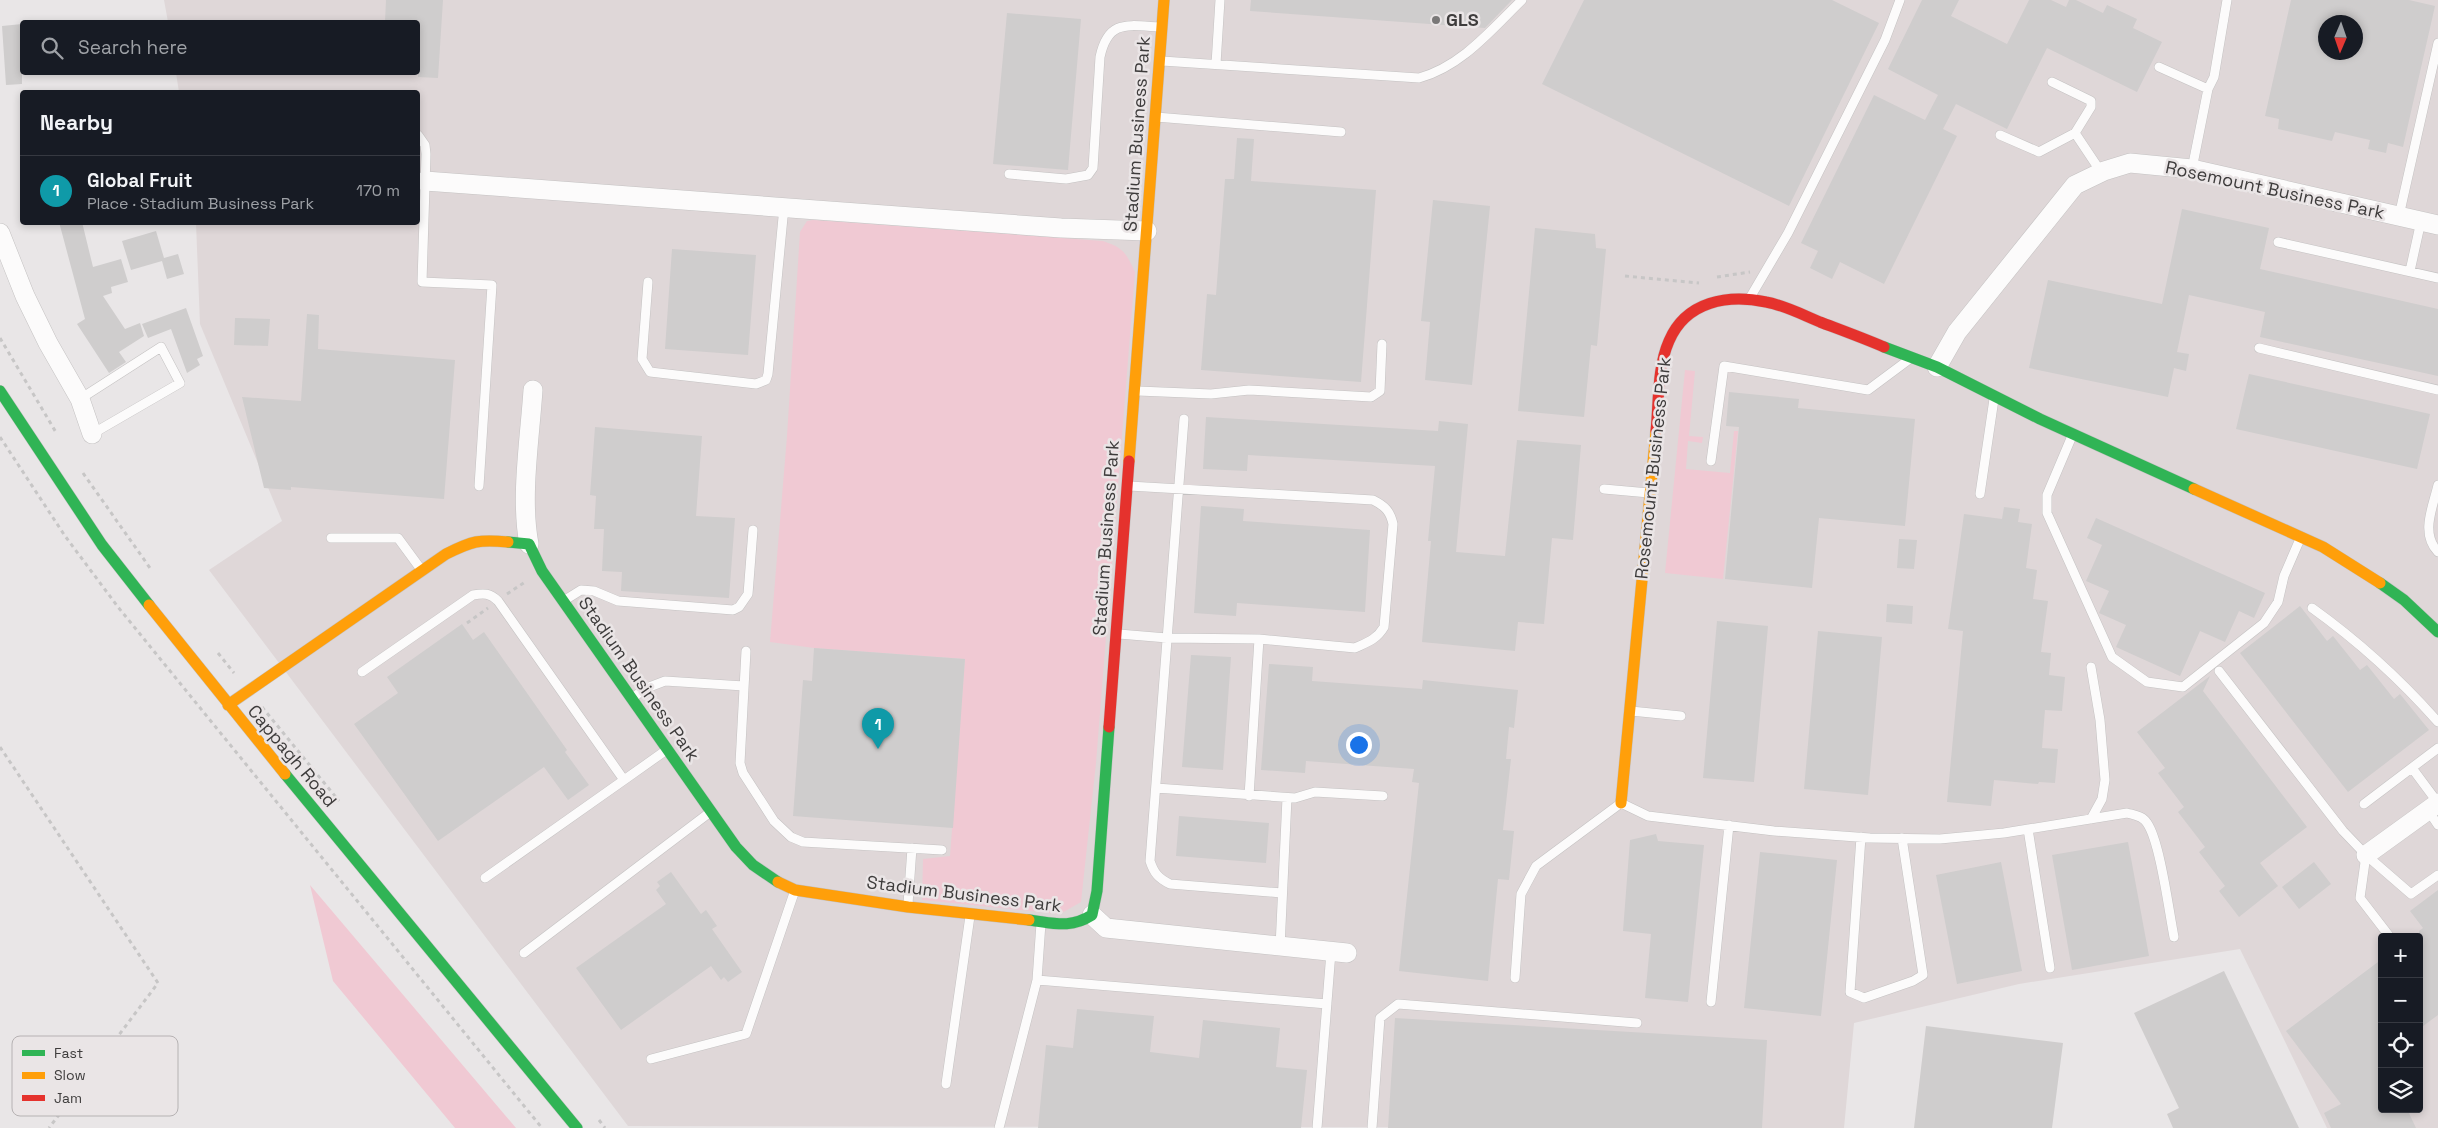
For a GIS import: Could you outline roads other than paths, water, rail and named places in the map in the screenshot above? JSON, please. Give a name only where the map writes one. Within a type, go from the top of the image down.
[{"type":"street","name":"Stadium Business Park","points":[[529,544],[533,557],[563,601],[736,847],[753,865],[795,890],[908,907],[1068,924],[1079,923],[1092,915],[1097,891],[1164,0]]},
{"type":"street","name":"Rosemount Business Park","points":[[1937,367],[1957,332],[2075,185],[2101,172],[2130,163],[2192,170],[2429,223]]},
{"type":"street","points":[[425,181],[1061,228],[1147,231]]},
{"type":"street","points":[[1,239],[25,296],[48,343],[80,399],[92,434]]},
{"type":"street","name":"Rosemount Business Park","points":[[1621,803],[1649,493],[1667,341],[1676,325],[1688,313],[1701,306],[1719,301],[1750,299],[1768,302],[1937,367],[2073,434],[2323,547],[2369,575],[2404,600],[2438,632]]},
{"type":"street","points":[[228,705],[446,554],[471,542],[486,540],[529,544],[526,530],[526,495],[533,390]]},
{"type":"street","name":"Cappagh Road","points":[[0,391],[102,545],[228,705],[577,1128]]},
{"type":"street","points":[[2366,855],[2435,810]]},
{"type":"street","points":[[1092,915],[1106,928],[1339,953]]},
{"type":"lane","points":[[1216,64],[1220,0]]},
{"type":"lane","points":[[1160,61],[1420,78],[1434,74],[1462,58],[1522,0]]},
{"type":"lane","points":[[1750,299],[1788,233],[1885,40],[1900,0]]},
{"type":"lane","points":[[2192,170],[2208,89],[2214,77],[2227,0]]},
{"type":"lane","points":[[1009,174],[1066,179],[1088,175],[1093,168],[1100,57],[1104,40],[1109,32],[1122,27],[1162,27]]},
{"type":"lane","points":[[2399,216],[2438,43]]},
{"type":"lane","points":[[2159,67],[2208,89]]},
{"type":"lane","points":[[2000,135],[2039,152],[2075,133],[2091,107],[2091,101],[2052,82]]},
{"type":"lane","points":[[1155,116],[1341,132]]},
{"type":"lane","points":[[2075,133],[2101,172]]},
{"type":"lane","points":[[420,138],[425,145],[426,154],[422,282],[492,285],[479,486]]},
{"type":"lane","points":[[648,282],[642,359],[650,372],[756,384],[766,380],[784,207]]},
{"type":"lane","points":[[2410,271],[2429,223]]},
{"type":"lane","points":[[2278,242],[2438,278]]},
{"type":"lane","points":[[1135,390],[1211,394],[1249,390],[1370,397],[1380,390],[1382,344]]},
{"type":"lane","points":[[80,399],[161,347],[180,383],[92,434]]},
{"type":"lane","points":[[2259,348],[2438,390]]},
{"type":"lane","points":[[1712,461],[1724,366],[1868,390],[1912,358]]},
{"type":"lane","points":[[1980,494],[1994,396]]},
{"type":"lane","points":[[1184,419],[1150,860],[1154,872],[1159,879],[1170,884],[1282,893]]},
{"type":"lane","points":[[2073,434],[2047,495],[2047,513],[2112,657],[2147,682],[2183,686],[2264,622],[2278,602],[2284,576],[2301,537]]},
{"type":"lane","points":[[2438,485],[2427,529],[2432,546],[2438,552]]},
{"type":"lane","points":[[1116,634],[1168,638],[1259,639],[1355,648],[1378,637],[1384,627],[1393,524],[1391,514],[1384,505],[1373,500],[1128,486]]},
{"type":"lane","points":[[1604,489],[1649,493]]},
{"type":"lane","points":[[563,601],[581,590],[594,591],[618,601],[733,610],[745,601],[748,594],[752,530]]},
{"type":"lane","points":[[331,538],[398,538],[422,570]]},
{"type":"lane","points":[[362,672],[473,595],[483,593],[492,595],[498,600],[624,780]]},
{"type":"lane","points":[[2312,608],[2355,639],[2438,722]]},
{"type":"lane","points":[[1249,796],[1259,639]]},
{"type":"lane","points":[[746,651],[740,763],[747,783],[784,832],[803,842],[942,850]]},
{"type":"lane","points":[[2091,666],[2100,720],[2105,780],[2102,799],[2091,819]]},
{"type":"lane","points":[[2219,671],[2343,831],[2366,855],[2411,894],[2438,875]]},
{"type":"lane","points":[[632,698],[644,689],[665,680],[744,686]]},
{"type":"lane","points":[[1630,711],[1680,716]]},
{"type":"lane","points":[[2364,804],[2438,748]]},
{"type":"lane","points":[[485,878],[667,749]]},
{"type":"lane","points":[[2412,768],[2435,810]]},
{"type":"lane","points":[[1156,788],[1287,798],[1301,797],[1315,792],[1382,796]]},
{"type":"lane","points":[[1280,947],[1287,798]]},
{"type":"lane","points":[[1515,978],[1521,894],[1536,866],[1621,803],[1648,816],[1729,826],[1861,837],[1940,839],[2028,829],[2127,813],[2138,816],[2147,822],[2154,838],[2174,937]]},
{"type":"lane","points":[[524,953],[711,812]]},
{"type":"lane","points":[[1711,1002],[1729,826]]},
{"type":"lane","points":[[2028,829],[2050,968]]},
{"type":"lane","points":[[1861,837],[1850,992],[1864,998],[1913,982],[1923,975],[1902,838]]},
{"type":"lane","points":[[908,907],[912,848]]},
{"type":"lane","points":[[2366,855],[2360,898],[2387,933]]},
{"type":"lane","points":[[652,1059],[746,1034],[795,890]]},
{"type":"lane","points":[[946,1084],[971,914]]},
{"type":"lane","points":[[999,1128],[1037,980],[1041,920]]},
{"type":"lane","points":[[1317,1128],[1327,1004],[1339,953]]},
{"type":"lane","points":[[1037,980],[1327,1004]]},
{"type":"lane","points":[[1372,1128],[1380,1018],[1398,1004],[1637,1023]]},
{"type":"place","name":"GLS","points":[[1436,20]]},
{"type":"place","name":"Global Fruit","points":[[878,749]]}]
